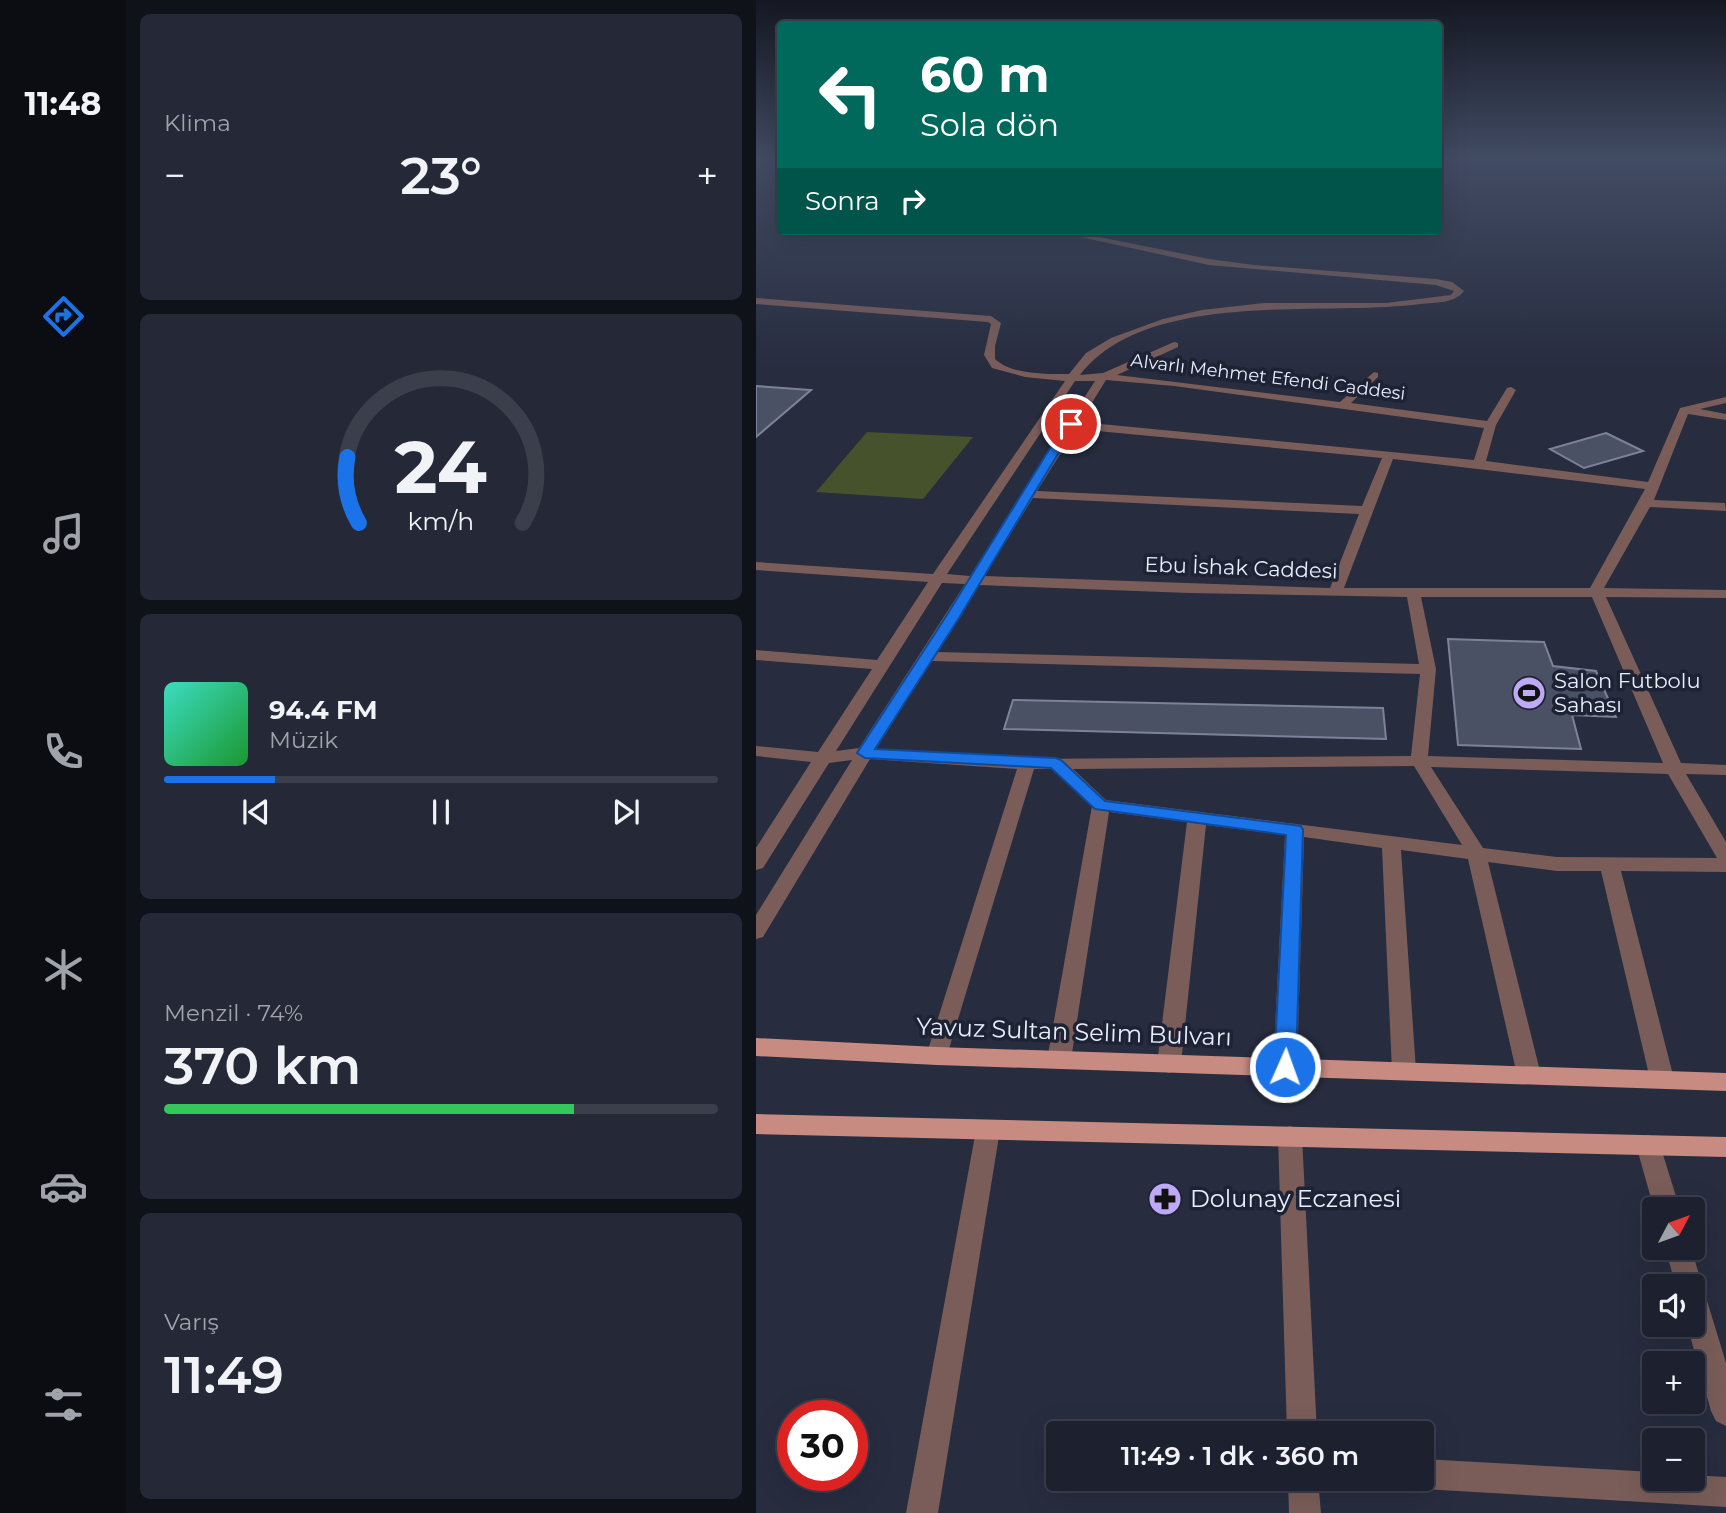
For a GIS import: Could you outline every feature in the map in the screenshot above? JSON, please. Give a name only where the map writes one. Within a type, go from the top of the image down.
[{"type":"main road","name":"Yavuz Sultan Selim Bulvarı","points":[[756,1047],[937,1056],[1726,1082]]},
{"type":"main road","points":[[756,1124],[1726,1147]]},
{"type":"street","points":[[756,863],[936,580],[1090,355],[1114,340],[1166,321],[1202,313],[1264,306],[1386,306],[1454,297],[1460,291],[1449,284],[1436,282],[1209,262],[1077,235]]},
{"type":"street","points":[[756,301],[991,319],[996,323],[989,344],[990,361],[995,366],[1007,371],[1072,378],[1102,377],[1174,345]]},
{"type":"street","points":[[1343,405],[1374,375]]},
{"type":"street","name":"Alvarlı Mehmet Efendi Caddesi","points":[[756,932],[865,753],[1102,377],[1490,425]]},
{"type":"street","points":[[1479,464],[1490,425],[1511,390]]},
{"type":"street","points":[[1684,410],[1726,400]]},
{"type":"street","points":[[1684,410],[1726,417]]},
{"type":"street","points":[[1684,410],[1646,503],[1596,590],[1675,770],[1726,858]]},
{"type":"street","points":[[1042,422],[1389,454],[1653,486]]},
{"type":"street","points":[[1335,592],[1389,454]]},
{"type":"street","points":[[1028,494],[1367,510]]},
{"type":"street","points":[[1646,503],[1725,507]]},
{"type":"street","name":"Ebu İshak Caddesi","points":[[756,566],[936,580],[1335,592],[1596,590],[1726,594]]},
{"type":"street","points":[[1413,591],[1428,669],[1419,761],[1477,854],[1529,1075]]},
{"type":"street","points":[[756,655],[883,665]]},
{"type":"street","points":[[928,656],[1428,669]]},
{"type":"street","points":[[756,751],[823,758],[865,753],[1027,764],[1419,761],[1726,770]]},
{"type":"street","points":[[1056,763],[1101,805],[1557,864],[1726,865]]},
{"type":"street","points":[[937,1056],[1027,764]]},
{"type":"street","points":[[1059,1060],[1101,805]]},
{"type":"street","points":[[1169,1064],[1197,818]]},
{"type":"street","points":[[1285,1067],[1295,830]]},
{"type":"street","points":[[1391,843],[1404,1071]]},
{"type":"street","points":[[1609,863],[1662,1079]]},
{"type":"street","points":[[922,1513],[988,1129]]},
{"type":"street","points":[[1290,1136],[1302,1421]]},
{"type":"street","points":[[1648,1145],[1663,1197]]},
{"type":"street","points":[[1704,1337],[1726,1411]]},
{"type":"street","points":[[1434,1475],[1726,1493]]},
{"type":"street","points":[[1304,1491],[1305,1513]]},
{"type":"green space","points":[[867,432],[973,437],[923,499],[816,492]]},
{"type":"building","points":[[756,386],[811,390],[756,437]]},
{"type":"building","points":[[1606,433],[1643,451],[1584,468],[1550,449]]},
{"type":"building","name":"Salon Futbolu Sahası","points":[[1448,639],[1544,642],[1553,666],[1596,671],[1616,717],[1572,715],[1581,749],[1458,745]]},
{"type":"building","points":[[1013,700],[1383,708],[1386,739],[1004,729]]},
{"type":"place","name":"Salon Futbolu Sahası","points":[[1529,693]]},
{"type":"place","name":"Dolunay Eczanesi","points":[[1165,1199]]},
{"type":"route","points":[[1071,424],[865,753],[1027,764],[1056,763],[1101,805],[1295,830],[1285,1067]]}]
